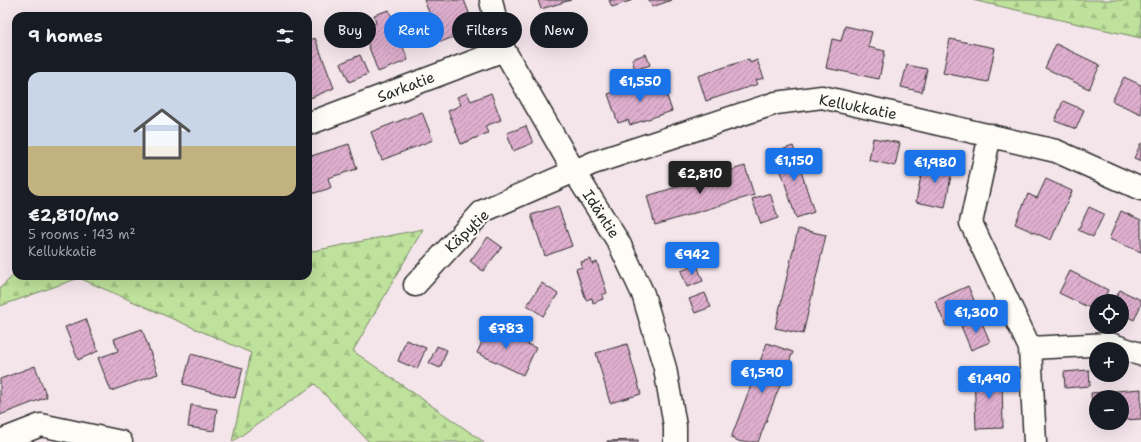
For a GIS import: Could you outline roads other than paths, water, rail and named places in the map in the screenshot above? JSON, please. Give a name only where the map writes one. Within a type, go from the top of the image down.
[{"type":"street","name":"Idäntie","points":[[491,0],[498,32],[504,50],[574,171],[620,243],[643,294],[664,368],[675,426],[675,442]]},
{"type":"street","name":"Sarkatie","points":[[312,122],[504,50]]},
{"type":"street","name":"Kellukkatie","points":[[574,171],[776,104],[822,96],[1056,151],[1141,189]]},
{"type":"street","points":[[990,135],[972,223],[1030,348],[1035,442]]},
{"type":"street","name":"Käpytie","points":[[415,285],[483,211],[574,171]]},
{"type":"street","points":[[1030,348],[1110,344],[1139,354]]},
{"type":"street","points":[[0,441],[41,425],[121,442]]}]
